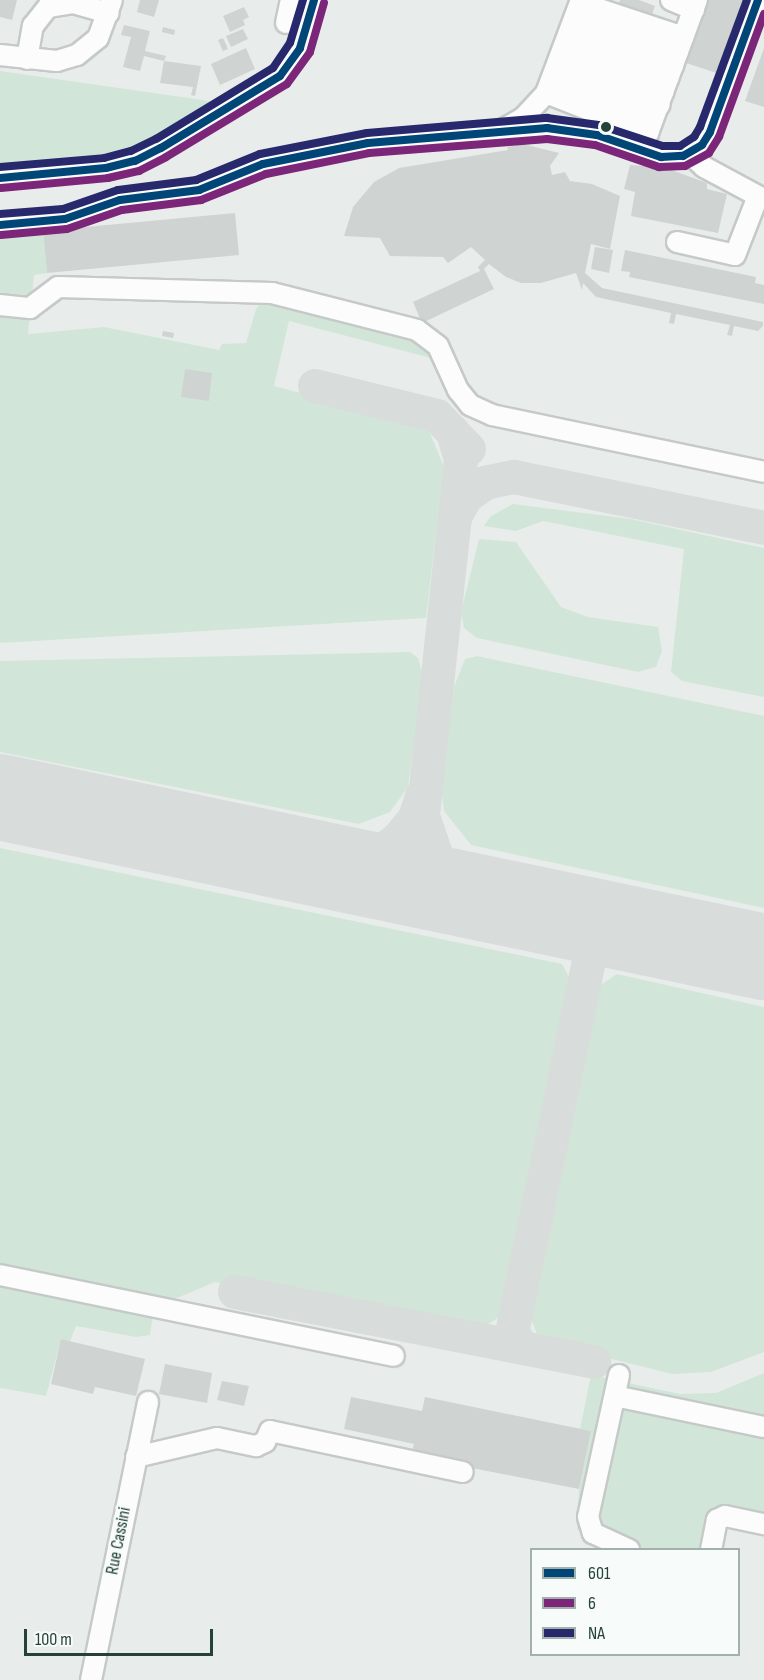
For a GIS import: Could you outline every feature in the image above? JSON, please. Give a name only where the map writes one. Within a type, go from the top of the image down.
[{"type":"street","points":[[286,23],[291,0]]},
{"type":"street","points":[[0,178],[106,168],[135,161],[160,148],[280,76],[300,48],[314,0]]},
{"type":"street","points":[[566,43],[648,133],[696,5],[671,0]]},
{"type":"street","points":[[0,225],[65,219],[120,200],[199,190],[263,164],[312,152],[492,132],[571,130],[661,157],[690,154],[702,145],[714,123],[758,0]]},
{"type":"street","points":[[0,55],[27,59],[57,61],[81,53],[98,38],[111,6],[63,2],[48,7],[33,26],[27,59]]},
{"type":"street","points":[[566,43],[668,78]]},
{"type":"street","points":[[566,43],[668,78]]},
{"type":"street","points":[[566,43],[668,78]]},
{"type":"street","points":[[492,132],[523,118],[566,43]]},
{"type":"street","points":[[677,242],[735,255],[758,196],[704,167],[690,154]]},
{"type":"street","points":[[0,306],[30,308],[58,286],[272,293],[417,330],[438,346],[458,390],[470,405],[492,415],[764,472]]},
{"type":"street","points":[[0,1275],[394,1356]]},
{"type":"street","points":[[618,1375],[588,1517],[593,1533],[625,1548]]},
{"type":"street","points":[[615,1396],[764,1427]]},
{"type":"street","name":"Rue Cassini","points":[[91,1680],[148,1401]]},
{"type":"street","points":[[136,1457],[217,1438],[256,1446],[265,1442],[270,1431],[463,1472]]},
{"type":"street","points":[[711,1548],[717,1520],[725,1516],[764,1524]]},
{"type":"green space","points":[[0,71],[222,104],[138,151],[85,163],[0,171]]},
{"type":"green space","points":[[36,223],[43,231],[47,273],[34,275],[28,334],[104,327],[219,350],[222,344],[246,343],[256,309],[264,299],[412,336],[427,345],[431,358],[289,321],[274,386],[427,426],[444,467],[426,618],[0,643],[0,228]]},
{"type":"green space","points":[[513,504],[631,519],[764,548],[764,697],[682,681],[671,672],[684,549],[543,521],[516,531],[484,526],[491,516]]},
{"type":"green space","points":[[479,539],[516,542],[561,607],[588,617],[658,627],[662,651],[656,667],[638,672],[477,638],[464,628],[461,612]]},
{"type":"green space","points":[[410,652],[418,658],[423,675],[408,787],[390,812],[359,824],[0,752],[0,661]]},
{"type":"green space","points":[[477,656],[764,716],[764,908],[471,845],[444,811],[441,789],[454,687],[465,659]]},
{"type":"green space","points":[[0,848],[562,964],[569,977],[570,999],[514,1278],[505,1310],[495,1320],[481,1328],[408,1318],[215,1282],[177,1298],[155,1300],[150,1335],[136,1337],[76,1326],[70,1341],[61,1340],[46,1396],[0,1388]]},
{"type":"green space","points":[[617,974],[764,1007],[764,1352],[711,1372],[672,1374],[540,1341],[530,1317],[532,1288],[587,1015],[596,988]]},
{"type":"green space","points":[[764,1373],[764,1535],[728,1526],[724,1548],[614,1548],[577,1529],[579,1489],[591,1431],[580,1429],[591,1375],[680,1394],[716,1393]]},
{"type":"building","points":[[0,0],[17,0],[12,20],[0,17]]},
{"type":"building","points":[[140,0],[159,0],[154,17],[137,12]]},
{"type":"building","points":[[620,0],[639,0],[655,6],[650,21],[617,9]]},
{"type":"building","points":[[708,0],[752,0],[726,76],[686,63]]},
{"type":"building","points":[[244,7],[249,17],[243,20],[245,25],[230,32],[223,16]]},
{"type":"building","points":[[124,25],[150,31],[145,51],[166,56],[164,61],[144,56],[140,71],[123,67],[131,37],[121,35]]},
{"type":"building","points":[[163,27],[175,30],[174,35],[162,32]]},
{"type":"building","points":[[243,29],[248,39],[231,47],[226,36]]},
{"type":"building","points":[[223,38],[228,49],[223,51],[218,40]]},
{"type":"building","points":[[246,48],[255,69],[220,85],[211,64]]},
{"type":"building","points":[[764,48],[764,107],[745,101]]},
{"type":"building","points":[[164,61],[201,66],[195,96],[191,95],[193,87],[160,83]]},
{"type":"building","points":[[523,144],[559,153],[550,166],[552,175],[565,172],[570,181],[592,184],[620,196],[610,249],[591,244],[585,273],[602,288],[763,322],[763,326],[758,331],[734,326],[732,336],[727,335],[730,325],[676,314],[674,324],[669,323],[671,313],[596,297],[583,283],[582,290],[576,273],[541,283],[521,283],[506,277],[489,264],[484,269],[494,289],[422,323],[413,302],[480,271],[478,267],[485,260],[471,247],[448,263],[443,257],[390,256],[380,238],[344,236],[353,207],[374,182],[399,168],[508,150],[507,147]]},
{"type":"building","points":[[630,165],[663,167],[707,183],[707,189],[727,194],[718,233],[631,216],[635,192],[624,189]]},
{"type":"building","points":[[235,213],[239,255],[47,273],[43,231]]},
{"type":"building","points":[[595,247],[613,250],[609,273],[591,269]]},
{"type":"building","points":[[625,250],[756,277],[755,283],[764,285],[764,304],[629,277],[630,272],[621,271]]},
{"type":"building","points":[[163,331],[174,333],[173,338],[162,336]]},
{"type":"building","points":[[185,369],[212,373],[209,401],[181,397]]},
{"type":"building","points":[[61,1339],[145,1359],[136,1396],[95,1387],[93,1394],[51,1384]]},
{"type":"building","points":[[165,1364],[212,1373],[207,1403],[159,1394]]},
{"type":"building","points":[[222,1381],[249,1386],[244,1406],[217,1400]]},
{"type":"building","points":[[351,1397],[422,1411],[425,1397],[591,1431],[579,1489],[411,1456],[414,1444],[344,1429]]},
{"type":"taxiway","points":[[315,386],[437,416],[469,449]]},
{"type":"taxiway","points":[[453,432],[461,460],[423,816],[437,857],[475,898]]},
{"type":"taxiway","points":[[455,517],[466,497],[485,483],[514,477],[764,528]]},
{"type":"taxiway","points":[[326,866],[376,855],[398,839],[415,818],[423,794]]},
{"type":"taxiway","points":[[576,918],[587,934],[591,952]]},
{"type":"taxiway","points":[[524,1348],[512,1333],[591,952],[602,937],[622,928]]},
{"type":"taxiway","points":[[235,1292],[594,1362]]},
{"type":"runway","points":[[0,797],[764,957]]},
{"type":"transit line","name":"NA","points":[[0,167],[104,158],[131,151],[156,139],[273,68],[290,43],[303,0]]},
{"type":"transit line","name":"601","points":[[0,178],[106,168],[135,161],[161,148],[280,76],[300,48],[314,0]]},
{"type":"transit line","name":"NA","points":[[0,214],[63,209],[118,190],[196,180],[260,154],[367,133],[547,118],[599,125],[663,146],[680,146],[694,137],[700,127],[747,0]]},
{"type":"transit line","name":"601","points":[[0,225],[65,219],[120,200],[199,190],[263,164],[368,143],[547,128],[597,135],[661,157],[683,156],[702,145],[710,132],[758,0]]},
{"type":"transit line","name":"6","points":[[1,188],[108,178],[139,171],[166,157],[287,84],[310,52],[324,3]]},
{"type":"transit line","name":"6","points":[[1,235],[67,229],[122,210],[201,200],[266,174],[369,153],[547,139],[595,145],[659,167],[685,166],[709,153],[719,137],[764,14]]}]
